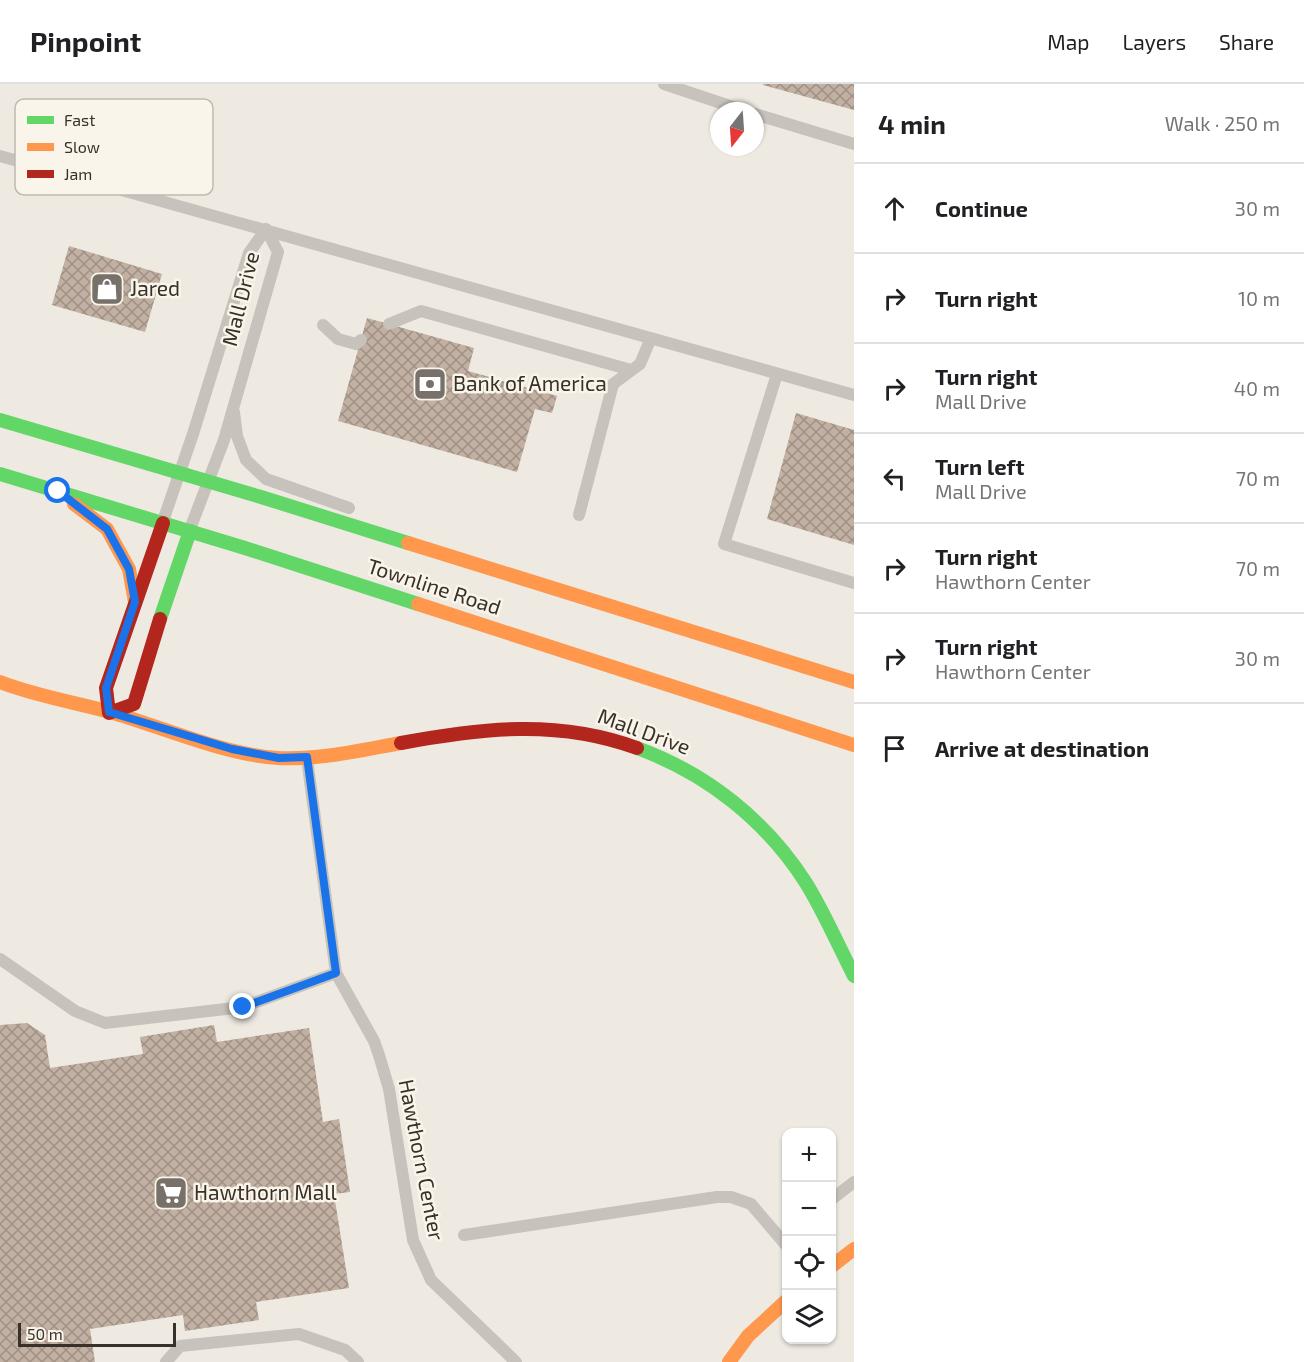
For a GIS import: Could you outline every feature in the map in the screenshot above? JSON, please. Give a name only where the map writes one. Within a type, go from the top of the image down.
[{"type":"main road","name":"Townline Road","points":[[0,420],[474,563],[854,682]]},
{"type":"main road","name":"Townline Road","points":[[0,474],[190,531],[854,745]]},
{"type":"main road","points":[[58,491],[107,529],[129,569],[135,602]]},
{"type":"main road","name":"Mall Drive","points":[[109,712],[106,688],[163,523]]},
{"type":"main road","name":"Mall Drive","points":[[109,712],[134,704],[177,565],[190,531]]},
{"type":"main road","name":"Mall Drive","points":[[0,682],[232,749],[279,758],[338,754],[506,727],[542,727],[588,733],[628,744],[668,759],[698,775],[723,792],[752,817],[780,847],[804,879],[854,975]]},
{"type":"main road","points":[[836,1262],[854,1249]]},
{"type":"main road","points":[[729,1362],[757,1326],[782,1304]]},
{"type":"lane","points":[[664,84],[718,102]]},
{"type":"lane","points":[[764,117],[854,144]]},
{"type":"lane","points":[[0,156],[15,160]]},
{"type":"lane","points":[[142,195],[854,395]]},
{"type":"lane","name":"Mall Drive","points":[[163,523],[249,253],[266,229],[278,252],[224,440],[190,531]]},
{"type":"lane","points":[[389,324],[421,311],[631,370]]},
{"type":"lane","points":[[323,325],[338,339],[356,344],[361,340]]},
{"type":"lane","points":[[579,515],[613,384],[640,364],[651,338]]},
{"type":"lane","points":[[777,374],[724,544],[854,583]]},
{"type":"lane","points":[[233,408],[237,436],[246,460],[266,479],[361,512]]},
{"type":"lane","points":[[392,525],[474,563]]},
{"type":"lane","name":"Hawthorn Center","points":[[307,757],[336,973],[374,1041],[389,1089],[413,1240],[431,1280],[516,1362]]},
{"type":"lane","points":[[0,959],[75,1011],[105,1023],[243,1007],[336,973]]},
{"type":"lane","points":[[836,1195],[854,1182]]},
{"type":"lane","points":[[464,1235],[717,1197],[731,1197],[751,1204],[782,1236]]},
{"type":"lane","points":[[166,1362],[180,1346],[299,1334],[345,1350],[358,1362]]},
{"type":"building","points":[[854,84],[854,110],[763,85]]},
{"type":"building","name":"Jared","points":[[69,246],[162,274],[145,332],[52,305]]},
{"type":"building","name":"Bank of America","points":[[367,318],[474,348],[468,371],[557,396],[552,413],[535,409],[517,472],[338,421]]},
{"type":"building","points":[[796,413],[854,430],[854,545],[767,519]]},
{"type":"building","name":"Hawthorn Mall","points":[[27,1023],[45,1035],[50,1068],[143,1054],[140,1037],[214,1025],[217,1042],[309,1028],[323,1122],[339,1119],[350,1192],[334,1194],[349,1288],[256,1302],[259,1320],[185,1331],[183,1315],[90,1329],[95,1362],[0,1362],[0,1025]]},
{"type":"traffic: fast","points":[[0,420],[408,543]]},
{"type":"traffic: fast","points":[[0,474],[245,548],[418,604]]},
{"type":"traffic: fast","points":[[160,619],[190,531]]},
{"type":"traffic: fast","points":[[637,748],[662,758],[710,785],[753,819],[790,860],[806,883],[854,976]]},
{"type":"traffic: slow","points":[[74,504],[107,529],[129,569],[135,602]]},
{"type":"traffic: slow","points":[[408,543],[854,682]]},
{"type":"traffic: slow","points":[[418,604],[854,745]]},
{"type":"traffic: slow","points":[[0,682],[110,712],[215,746],[258,756],[309,757],[401,743]]},
{"type":"traffic: slow","points":[[836,1263],[854,1249]]},
{"type":"traffic: slow","points":[[729,1362],[748,1336],[782,1305]]},
{"type":"traffic: jam","points":[[160,619],[134,704],[109,713],[106,688],[163,523]]},
{"type":"traffic: jam","points":[[401,743],[461,733],[520,729],[578,733],[637,748]]},
{"type":"place","name":"Jared","points":[[107,289]]},
{"type":"place","name":"Bank of America","points":[[430,384]]},
{"type":"place","name":"Hawthorn Mall","points":[[171,1193]]},
{"type":"route","points":[[58,491],[107,529],[129,569],[135,602],[106,688],[109,712],[232,749],[279,758],[307,757],[336,973],[243,1007]]}]
